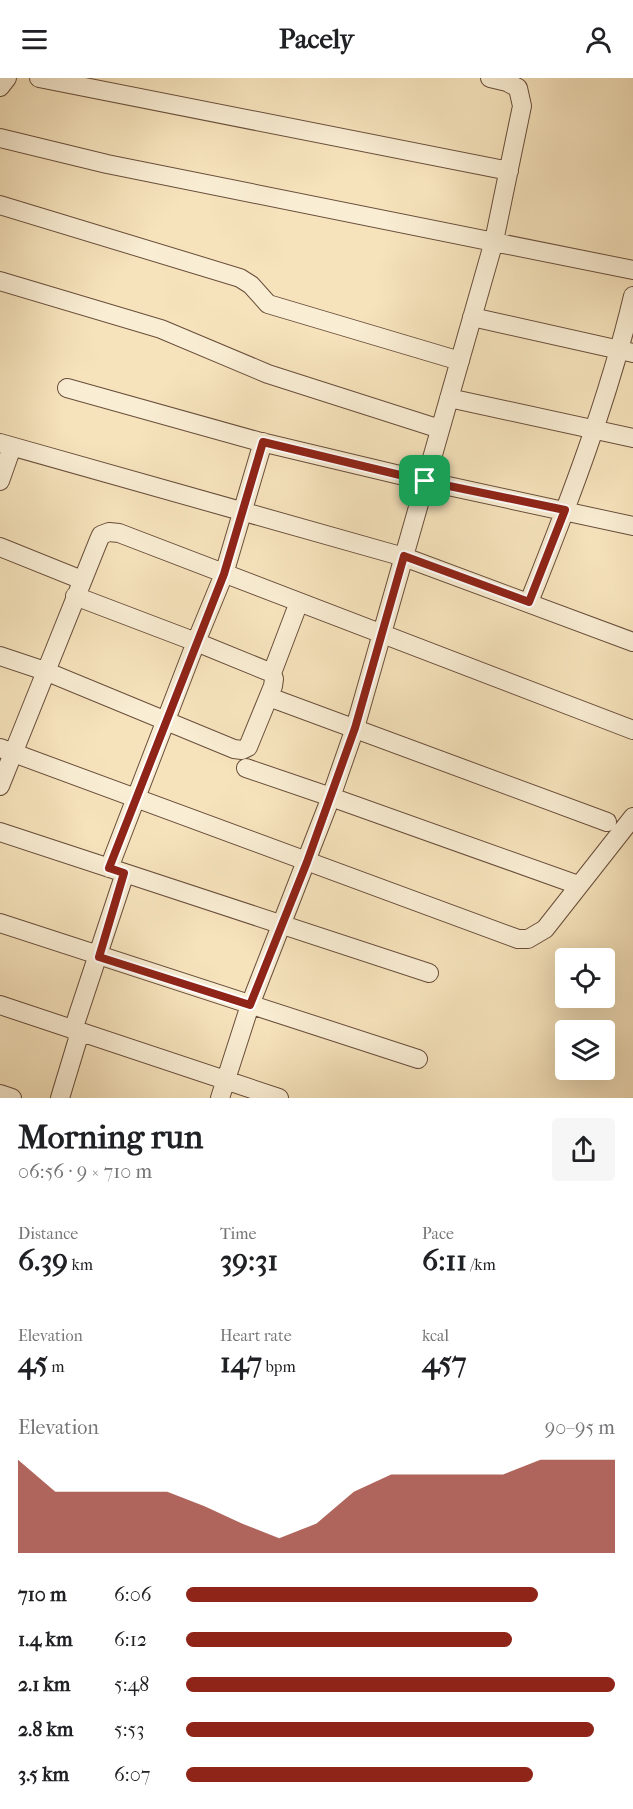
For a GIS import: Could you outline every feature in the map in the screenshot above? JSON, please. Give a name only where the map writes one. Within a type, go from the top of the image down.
[{"type":"street","points":[[0,87],[7,78]]},
{"type":"street","points":[[39,78],[509,171]]},
{"type":"street","points":[[220,1098],[250,1005],[280,924],[307,862],[355,728],[494,241],[522,106],[518,88],[507,82],[490,78]]},
{"type":"street","points":[[0,138],[107,164],[633,270]]},
{"type":"street","points":[[0,205],[240,278],[251,285],[268,304],[460,361]]},
{"type":"street","points":[[0,281],[161,329],[277,377],[440,429]]},
{"type":"street","points":[[529,602],[593,430],[627,351],[633,296]]},
{"type":"street","points":[[472,317],[627,351]]},
{"type":"street","points":[[67,388],[263,442],[425,481],[633,526]]},
{"type":"street","points":[[449,398],[633,438]]},
{"type":"street","points":[[60,1098],[99,957],[117,871],[136,797],[224,574],[263,442]]},
{"type":"street","points":[[0,481],[6,445],[404,556],[633,642]]},
{"type":"street","points":[[0,786],[6,750],[45,671],[101,535],[109,532],[118,533],[382,632],[633,730]]},
{"type":"street","points":[[0,546],[79,588],[196,642],[272,673]]},
{"type":"street","points":[[0,656],[45,671],[242,750],[251,741],[269,697],[274,679],[272,673],[299,602]]},
{"type":"street","points":[[269,697],[607,822]]},
{"type":"street","points":[[6,750],[518,939],[528,939],[545,929],[573,883],[633,817]]},
{"type":"street","points":[[246,768],[573,883]]},
{"type":"street","points":[[0,832],[429,973]]},
{"type":"street","points":[[0,923],[418,1059]]},
{"type":"street","points":[[0,1005],[279,1098]]},
{"type":"street","points":[[0,1094],[12,1098]]},
{"type":"route","points":[[263,442],[425,481],[565,510],[529,602],[404,556],[355,728],[307,862],[280,924],[250,1005],[99,957],[124,873],[109,868],[224,574],[263,442]]}]
